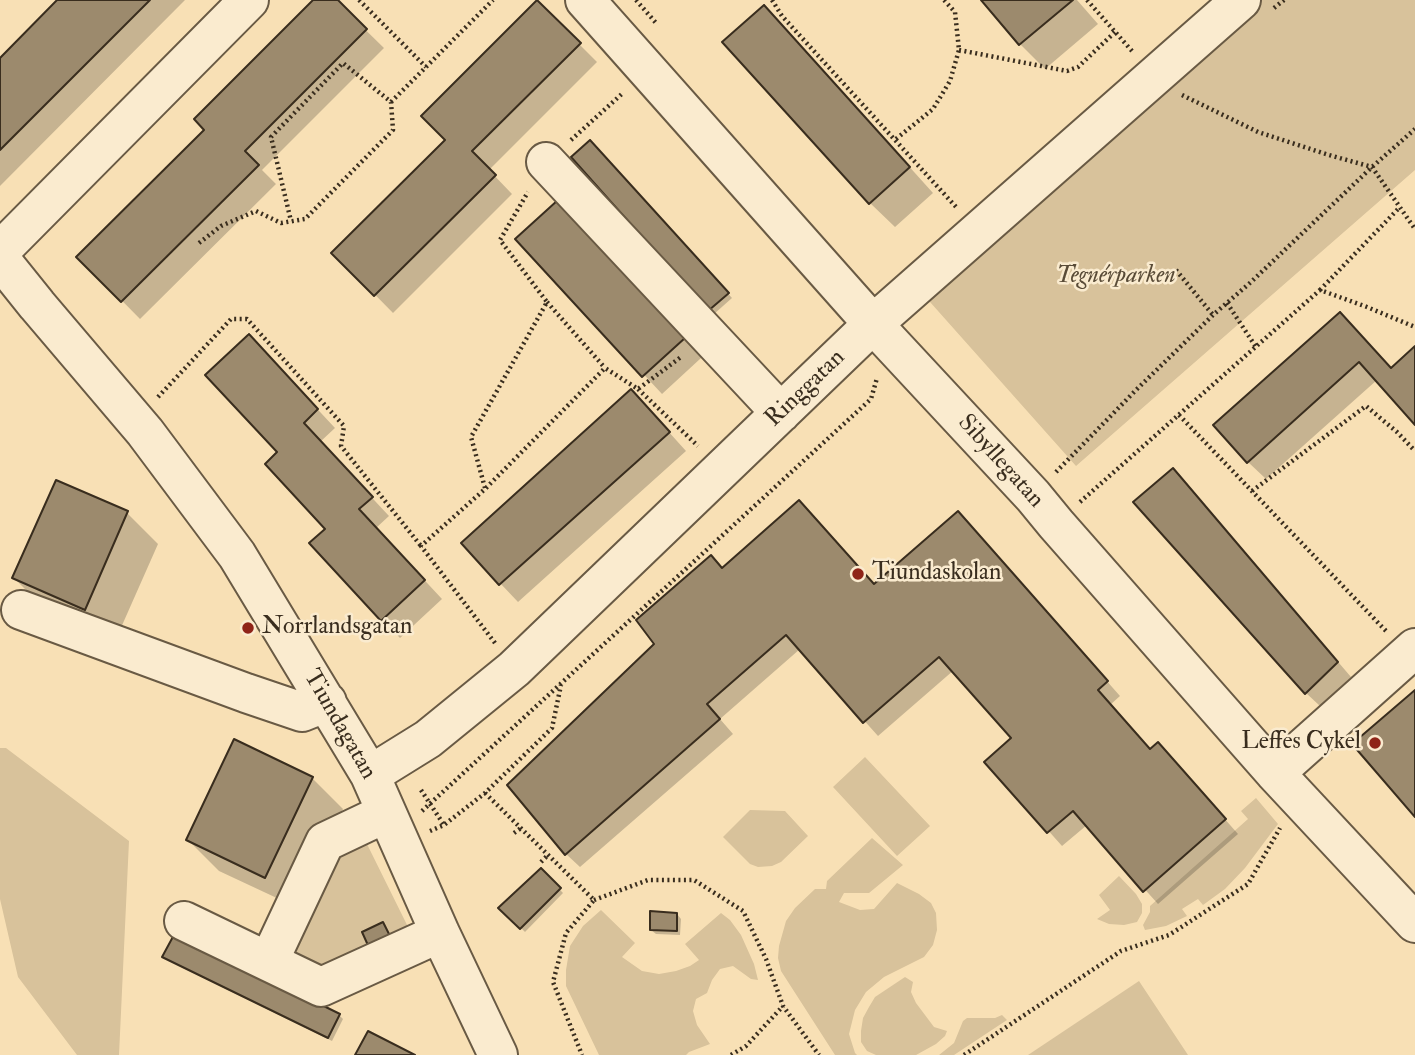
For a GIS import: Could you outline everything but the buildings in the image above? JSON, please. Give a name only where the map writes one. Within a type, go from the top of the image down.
[{"type":"street","points":[[0,251],[249,0]]},
{"type":"street","name":"Sibyllegatan","points":[[585,0],[880,332],[1044,510],[1275,773],[1415,923]]},
{"type":"street","name":"Ringgatan","points":[[370,775],[428,739],[514,669],[781,412],[880,332],[1241,0]]},
{"type":"street","points":[[546,162],[781,412]]},
{"type":"street","name":"Tiundagatan","points":[[0,259],[145,432],[237,555],[370,775],[400,816],[440,933],[498,1055]]},
{"type":"street","points":[[21,610],[302,712],[327,702]]},
{"type":"street","points":[[1275,773],[1412,652]]},
{"type":"street","points":[[269,961],[325,842],[400,816]]},
{"type":"street","points":[[184,921],[321,987],[440,933]]},
{"type":"path","points":[[359,0],[426,67]]},
{"type":"path","points":[[391,102],[493,0]]},
{"type":"path","points":[[772,0],[782,16],[957,208]]},
{"type":"path","points":[[895,139],[933,109],[950,81],[959,50],[955,12],[944,0]]},
{"type":"path","points":[[1087,0],[1133,52]]},
{"type":"path","points":[[959,50],[1068,71],[1078,68],[1115,32]]},
{"type":"path","points":[[199,243],[220,226],[256,211],[281,223],[305,219],[393,130],[391,102],[343,63],[271,137],[291,221]]},
{"type":"path","points":[[648,71],[546,162],[500,240],[547,302],[605,368],[638,389],[722,469]]},
{"type":"path","points":[[1175,92],[1258,132],[1372,167],[1415,229]]},
{"type":"path","points":[[1044,510],[1136,390],[1213,315],[1415,130]]},
{"type":"path","points":[[1044,510],[1179,415],[1320,290],[1400,207]]},
{"type":"path","points":[[1177,270],[1213,315]]},
{"type":"path","points":[[1320,290],[1415,327]]},
{"type":"path","points":[[485,489],[471,437],[547,302]]},
{"type":"path","points":[[1227,303],[1256,347]]},
{"type":"path","points":[[151,404],[231,319],[247,319],[344,426],[341,446],[514,669]]},
{"type":"path","points":[[400,816],[430,804],[871,399],[880,332]]},
{"type":"path","points":[[638,389],[709,336]]},
{"type":"path","points":[[421,546],[485,489],[605,368]]},
{"type":"path","points":[[1252,491],[1366,406],[1415,451]]},
{"type":"path","points":[[1179,415],[1412,652]]},
{"type":"path","points":[[422,834],[444,825],[485,793],[552,728],[562,684]]},
{"type":"path","points":[[421,790],[444,825]]},
{"type":"path","points":[[485,793],[594,900]]},
{"type":"path","points":[[964,1055],[1121,951],[1170,935],[1248,884],[1288,814],[1302,802]]},
{"type":"path","points":[[465,809],[472,816]]},
{"type":"path","points":[[514,833],[521,828]]},
{"type":"path","points":[[541,862],[548,855]]},
{"type":"path","points":[[582,1055],[553,982],[566,933],[594,900],[648,880],[694,880],[743,911],[766,959],[783,1006],[819,1055]]},
{"type":"path","points":[[731,1055],[746,1046],[783,1006]]},
{"type":"green space","name":"Tegnérparken","points":[[1261,0],[1415,0],[1415,170],[1076,466],[922,293]]},
{"type":"green space","points":[[0,748],[6,748],[129,841],[119,1055],[77,1055],[18,977],[0,899]]},
{"type":"green space","points":[[865,757],[930,826],[897,856],[833,787]]},
{"type":"green space","points":[[1256,798],[1278,824],[1245,868],[1225,889],[1203,905],[1198,899],[1182,909],[1187,916],[1166,926],[1145,930],[1143,925],[1150,906],[1248,819],[1241,811]]},
{"type":"green space","points":[[750,810],[785,811],[808,836],[781,862],[758,867],[750,864],[723,837]]},
{"type":"green space","points":[[364,838],[411,933],[339,966],[319,966],[303,960],[294,950],[338,846]]},
{"type":"green space","points":[[872,838],[903,865],[869,893],[844,893],[839,902],[860,910],[874,909],[897,883],[931,903],[936,913],[937,930],[933,945],[924,957],[884,977],[866,992],[855,1010],[849,1034],[857,1055],[835,1055],[781,971],[779,946],[786,921],[795,908],[815,889],[826,889],[827,881]]},
{"type":"green space","points":[[1119,876],[1142,904],[1142,913],[1137,922],[1109,924],[1097,919],[1110,910],[1099,895]]},
{"type":"green space","points":[[601,910],[635,943],[622,957],[642,971],[659,974],[676,971],[699,960],[685,944],[721,913],[730,920],[741,935],[758,980],[751,979],[733,966],[720,969],[707,993],[696,999],[693,1011],[697,1025],[710,1044],[686,1055],[599,1055],[566,986],[566,970],[570,946],[583,926]]},
{"type":"green space","points":[[905,977],[913,982],[911,992],[916,1003],[934,1027],[947,1031],[936,1044],[916,1055],[876,1055],[867,1051],[861,1042],[863,1018],[875,997]]},
{"type":"green space","points":[[1139,981],[1188,1055],[1028,1055]]},
{"type":"green space","points":[[1002,1015],[1007,1020],[954,1055],[939,1055],[954,1043],[963,1021],[967,1018],[995,1018]]},
{"type":"place","name":"Tiundaskolan","points":[[858,574]]},
{"type":"place","name":"Norrlandsgatan","points":[[248,628]]},
{"type":"place","name":"Leffes Cykel","points":[[1375,743]]}]
